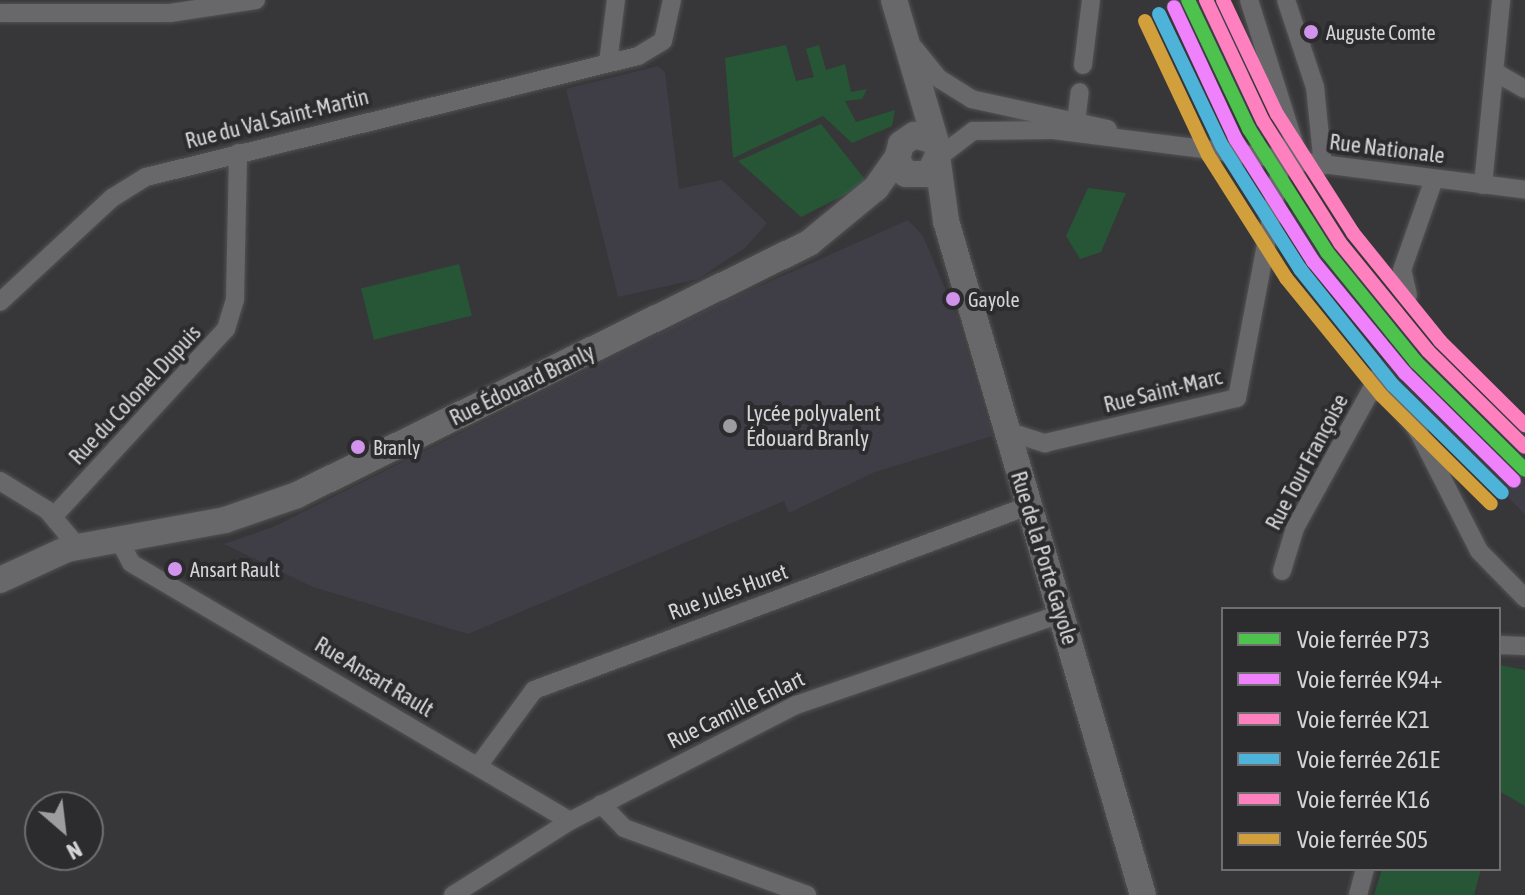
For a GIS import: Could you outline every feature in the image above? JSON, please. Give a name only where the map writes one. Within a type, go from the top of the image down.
[{"type":"main road","points":[[879,0],[910,95],[921,153]]},
{"type":"main road","name":"Rue de la Porte Gayole","points":[[893,0],[906,35],[921,153],[946,221],[1143,895]]},
{"type":"main road","name":"Rue Édouard Branly","points":[[0,580],[43,558],[78,547],[235,518],[297,495],[819,237],[921,153]]},
{"type":"street","points":[[0,13],[170,13],[256,0]]},
{"type":"street","points":[[608,63],[616,0]]},
{"type":"street","name":"Rue du Val Saint-Martin","points":[[0,302],[128,186],[238,153],[608,63],[663,41],[672,0]]},
{"type":"street","points":[[1083,65],[1091,0]]},
{"type":"street","points":[[1249,0],[1291,161]]},
{"type":"street","points":[[1286,0],[1315,87],[1323,166]]},
{"type":"street","points":[[1483,185],[1501,0]]},
{"type":"street","name":"Rue Nationale","points":[[906,35],[932,71],[960,95],[1075,126],[1149,143],[1525,190]]},
{"type":"street","points":[[1495,72],[1525,89]]},
{"type":"street","points":[[1075,126],[1080,92]]},
{"type":"street","name":"Rue Nationale","points":[[921,153],[987,118],[1053,130]]},
{"type":"street","name":"Rue Nationale","points":[[921,153],[973,131],[1053,130],[1075,126]]},
{"type":"street","name":"Rue du Colonel Dupuis","points":[[54,516],[226,329],[235,299],[238,153]]},
{"type":"street","name":"Rue Saint-Marc","points":[[1007,431],[1045,443],[1237,398],[1291,161]]},
{"type":"street","points":[[1408,295],[1402,270],[1434,179]]},
{"type":"street","name":"Rue Tour Françoise","points":[[1282,571],[1295,528],[1379,376],[1419,433],[1479,551],[1525,598]]},
{"type":"street","points":[[0,481],[54,516],[78,547]]},
{"type":"street","name":"Rue Jules Huret","points":[[478,766],[534,690],[1028,506]]},
{"type":"street","points":[[43,558],[54,516]]},
{"type":"street","name":"Rue Ansart Rault","points":[[131,538],[154,573],[570,821]]},
{"type":"street","name":"Rue Camille Enlart","points":[[453,895],[570,821],[806,701],[1061,614]]},
{"type":"street","points":[[1501,645],[1525,646]]},
{"type":"street","points":[[601,804],[624,828],[807,895]]},
{"type":"street","points":[[1358,895],[1364,871]]},
{"type":"shaded area","points":[[1177,0],[1228,0],[1250,62],[1248,83],[1276,140],[1245,136]]},
{"type":"shaded area","points":[[658,66],[665,72],[679,189],[722,180],[767,223],[745,248],[698,279],[618,297],[566,89]]},
{"type":"shaded area","points":[[1289,211],[1323,215],[1445,367],[1525,427],[1525,515],[1393,374]]},
{"type":"shaded area","name":"Lycée polyvalent Édouard Branly","points":[[908,220],[923,236],[957,317],[992,436],[875,472],[789,513],[784,501],[468,634],[313,587],[224,544],[273,527],[717,305]]},
{"type":"green space","points":[[786,45],[796,81],[814,77],[806,49],[819,45],[826,70],[845,64],[851,92],[867,89],[862,99],[845,101],[856,122],[895,110],[892,126],[852,143],[823,116],[733,158],[725,58]]},
{"type":"green space","points":[[821,124],[868,183],[801,217],[738,161]]},
{"type":"green space","points":[[1088,188],[1126,193],[1101,252],[1080,259],[1066,236]]},
{"type":"green space","points":[[459,264],[472,315],[374,340],[361,288]]},
{"type":"green space","points":[[1501,665],[1525,670],[1525,806],[1501,792]]},
{"type":"green space","points":[[1381,871],[1480,871],[1474,895],[1374,895]]},
{"type":"rail line","name":"P73","points":[[1188,0],[1249,129],[1327,252],[1416,362],[1525,470]]},
{"type":"rail line","name":"K21","points":[[1206,0],[1263,121],[1340,243],[1428,351],[1525,447]]},
{"type":"rail line","name":"K16","points":[[1223,0],[1277,114],[1353,233],[1440,341],[1525,425]]},
{"type":"rail line","name":"K94+","points":[[1174,7],[1235,138],[1313,261],[1405,373],[1514,481]]},
{"type":"rail line","name":"261E","points":[[1159,14],[1222,146],[1300,269],[1393,385],[1502,493]]},
{"type":"rail line","name":"S05","points":[[1145,21],[1208,155],[1286,278],[1382,396],[1491,504]]},
{"type":"place","name":"Auguste Comte","points":[[1311,32]]},
{"type":"place","name":"Gayole","points":[[953,299]]},
{"type":"place","name":"Lycée polyvalent Édouard Branly","points":[[730,426]]},
{"type":"place","name":"Branly","points":[[358,447]]},
{"type":"place","name":"Ansart Rault","points":[[175,569]]}]
